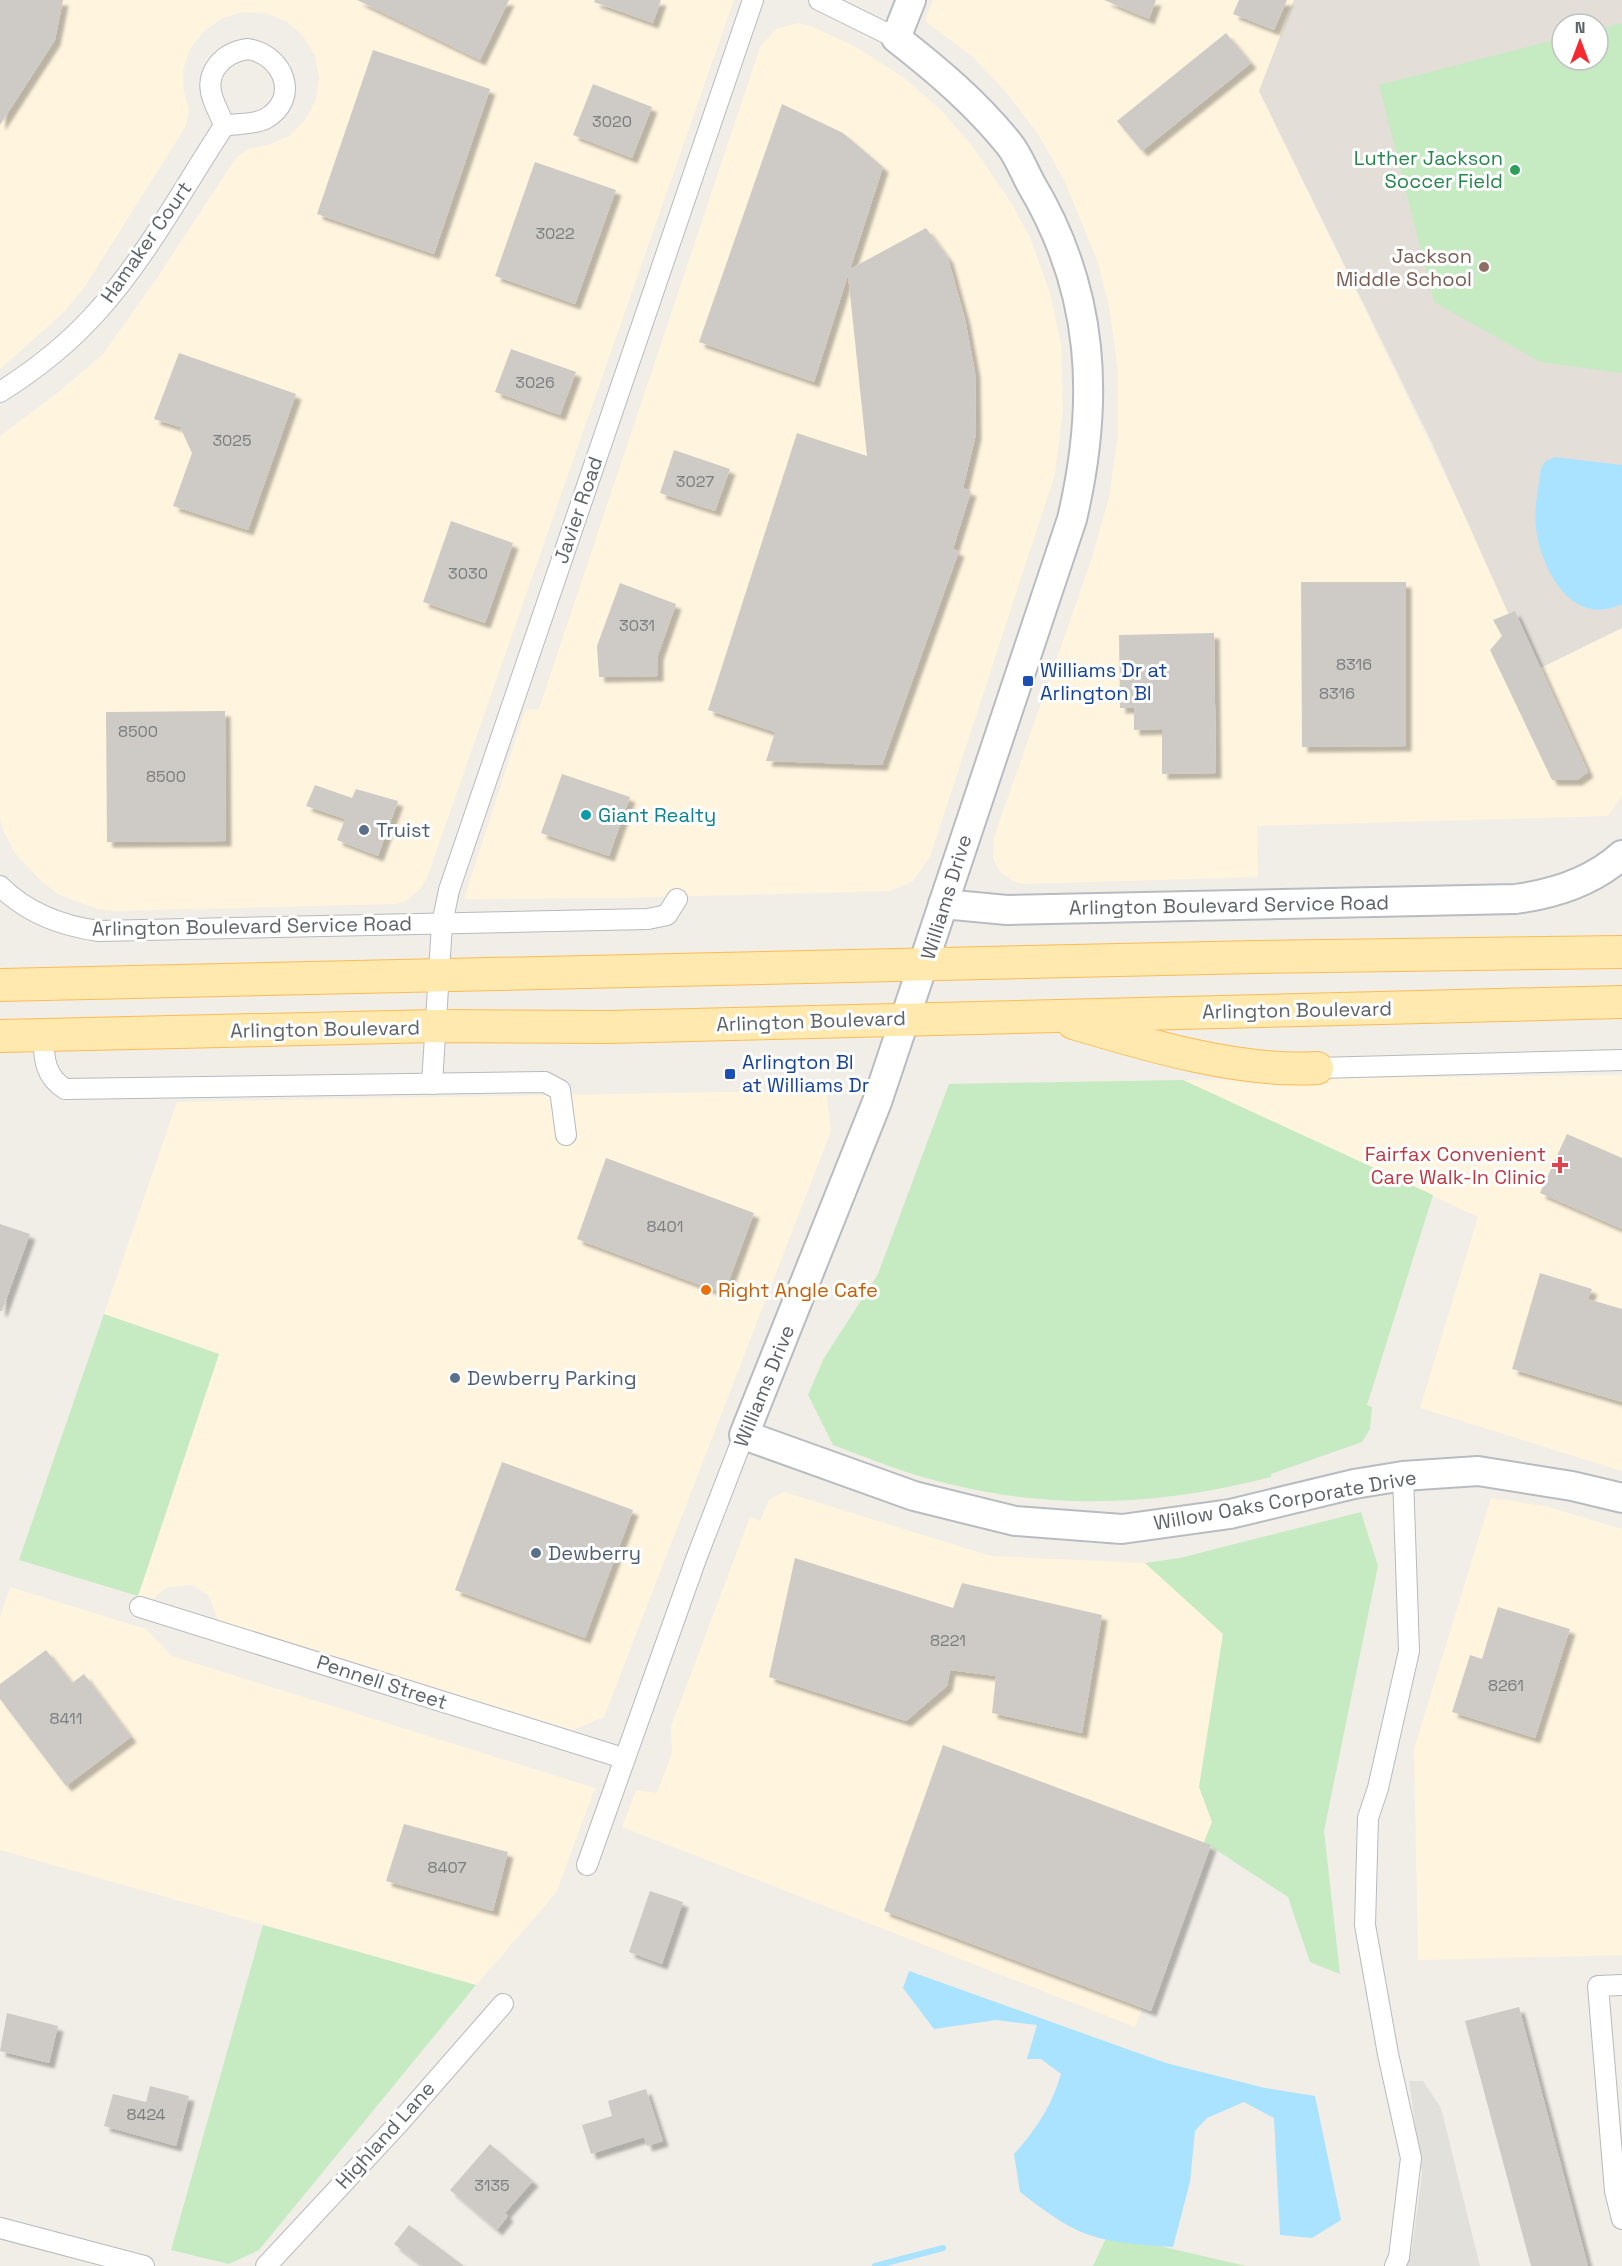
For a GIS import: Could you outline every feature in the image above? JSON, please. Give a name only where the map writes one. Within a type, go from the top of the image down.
[{"type":"main road","points":[[1444,954],[1622,939]]},
{"type":"main road","points":[[0,985],[925,964],[1622,952]]},
{"type":"main road","name":"Arlington Boulevard","points":[[0,1036],[436,1026],[593,1028],[906,1018],[1622,1002]]},
{"type":"main road","points":[[1516,1005],[1622,1012]]},
{"type":"main road","points":[[1043,1015],[1153,1045],[1264,1068],[1317,1068]]},
{"type":"street","name":"Javier Road","points":[[432,1084],[441,924],[459,858],[753,0]]},
{"type":"street","name":"Williams Drive","points":[[587,1865],[623,1758],[744,1435],[877,1102],[1072,519],[1083,474],[1089,429],[1089,378],[1084,327],[1071,271],[1045,207],[1010,146],[959,90],[896,38],[819,0]]},
{"type":"street","points":[[896,38],[911,0]]},
{"type":"street","name":"Hamaker Court","points":[[0,392],[63,346],[95,313],[124,278],[224,126]]},
{"type":"street","name":"Arlington Boulevard Service Road","points":[[944,904],[1007,910],[1515,899],[1543,896],[1566,888],[1589,877],[1622,855]]},
{"type":"street","name":"Arlington Boulevard Service Road","points":[[0,887],[46,918],[71,927],[99,931],[659,918],[667,915],[677,899]]},
{"type":"street","points":[[43,1035],[48,1072],[55,1084],[64,1089],[533,1082],[555,1085],[564,1098],[566,1135]]},
{"type":"street","points":[[1317,1068],[1622,1060]]},
{"type":"street","name":"Willow Oaks Corporate Drive","points":[[744,1435],[925,1499],[1015,1521],[1122,1529],[1230,1514],[1354,1484],[1403,1476],[1478,1471],[1572,1486],[1622,1498]]},
{"type":"street","points":[[1395,2266],[1400,2258],[1411,2158],[1388,2054],[1365,1925],[1368,1818],[1378,1788],[1409,1651],[1403,1476]]},
{"type":"street","name":"Pennell Street","points":[[140,1607],[623,1758]]},
{"type":"street","points":[[1622,1985],[1598,1986],[1615,2190],[1622,2219]]},
{"type":"street","name":"Highland Lane","points":[[266,2266],[399,2123],[503,2004]]},
{"type":"street","points":[[0,2228],[144,2266]]},
{"type":"shaded area","points":[[0,0],[734,0],[427,878],[421,888],[408,900],[396,904],[117,911],[97,909],[58,894],[41,881],[15,853],[4,832],[0,819],[0,436],[60,391],[103,354],[157,278],[236,158],[248,149],[268,145],[289,136],[305,120],[316,100],[319,78],[315,56],[303,36],[286,21],[265,13],[242,12],[221,19],[203,32],[190,49],[183,70],[184,92],[189,110],[186,126],[84,288],[62,314],[0,369]]},
{"type":"shaded area","points":[[933,0],[1294,0],[1259,91],[1539,669],[1622,628],[1622,796],[1608,816],[1257,826],[1258,877],[1023,884],[1013,881],[1000,872],[993,858],[994,837],[1092,558],[1109,497],[1118,435],[1118,372],[1109,306],[1097,260],[1065,182],[1038,134],[1004,90],[973,57],[925,21]]},
{"type":"shaded area","name":"Jackson Middle School","points":[[1294,0],[1622,0],[1622,628],[1534,671],[1432,443],[1259,91]]},
{"type":"shaded area","points":[[798,23],[811,26],[858,48],[904,78],[940,109],[973,147],[1012,204],[1031,240],[1050,293],[1061,344],[1063,409],[1055,474],[930,857],[913,881],[890,891],[625,898],[464,899],[525,710],[539,709],[760,47],[776,29]]},
{"type":"shaded area","points":[[1622,1075],[1622,1471],[1420,1408],[1478,1217],[1183,1080]]},
{"type":"shaded area","points":[[826,1090],[831,1131],[604,1717],[573,1730],[218,1620],[209,1596],[192,1585],[167,1587],[151,1600],[138,1596],[219,1354],[104,1314],[177,1102]]},
{"type":"shaded area","points":[[784,1492],[991,1556],[1145,1563],[1223,1634],[1199,1787],[1212,1822],[1135,2027],[622,1827],[636,1790],[657,1793],[672,1753],[671,1727],[750,1517],[760,1521],[769,1500]]},
{"type":"shaded area","points":[[1491,1498],[1545,1506],[1622,1529],[1622,1955],[1418,1960],[1414,1749]]},
{"type":"shaded area","points":[[10,1587],[146,1629],[172,1656],[595,1788],[556,1893],[476,1985],[0,1850],[0,1617]]},
{"type":"shaded area","points":[[1409,2081],[1423,2081],[1441,2108],[1480,2266],[1405,2266],[1412,2249],[1422,2173]]},
{"type":"green space","name":"Luther Jackson Soccer Field","points":[[1622,23],[1622,373],[1540,362],[1434,302],[1379,85],[1550,41],[1550,72],[1610,72],[1610,26]]},
{"type":"green space","points":[[1183,1080],[1433,1195],[1367,1405],[1372,1407],[1370,1429],[1362,1442],[1271,1474],[1271,1477],[1190,1494],[1108,1501],[1027,1498],[986,1492],[917,1475],[833,1445],[808,1395],[824,1358],[878,1274],[949,1084]]},
{"type":"green space","points":[[104,1314],[219,1354],[138,1596],[19,1560]]},
{"type":"green space","points":[[1361,1512],[1378,1566],[1324,1831],[1340,1974],[1310,1962],[1288,1897],[1204,1842],[1212,1822],[1199,1787],[1223,1634],[1145,1563],[1180,1558]]},
{"type":"green space","points":[[263,1925],[476,1985],[259,2250],[229,2264],[171,2250]]},
{"type":"green space","points":[[1108,2234],[1246,2266],[1093,2266]]},
{"type":"water","points":[[1555,457],[1622,465],[1622,604],[1604,609],[1588,608],[1574,602],[1562,591],[1545,562],[1536,529],[1536,506],[1541,468],[1546,461]]},
{"type":"water","points":[[909,1971],[1166,2063],[1265,2088],[1315,2096],[1341,2220],[1312,2238],[1280,2235],[1274,2118],[1244,2102],[1207,2118],[1195,2131],[1190,2182],[1173,2247],[1107,2240],[1068,2226],[1020,2192],[1014,2154],[1042,2117],[1061,2074],[1041,2059],[1027,2059],[1037,2025],[996,2020],[934,2029],[903,1988]]},
{"type":"building","points":[[0,0],[63,0],[55,40],[0,125]]},
{"type":"building","points":[[357,0],[509,0],[480,60]]},
{"type":"building","points":[[595,0],[661,0],[653,23],[594,2]]},
{"type":"building","points":[[1104,0],[1156,0],[1149,19]]},
{"type":"building","points":[[1239,0],[1287,0],[1274,30],[1233,14]]},
{"type":"building","points":[[1226,33],[1251,63],[1142,151],[1117,121]]},
{"type":"building","points":[[373,50],[490,89],[434,254],[317,214]]},
{"type":"building","points":[[593,84],[652,107],[632,158],[573,135]]},
{"type":"building","points":[[782,104],[843,133],[883,167],[850,269],[926,228],[948,258],[965,319],[975,372],[976,434],[963,488],[971,491],[953,549],[959,551],[882,765],[766,761],[775,732],[708,710],[797,433],[867,456],[848,275],[814,382],[699,342]]},
{"type":"building","points":[[535,162],[616,190],[575,304],[495,276]]},
{"type":"building","points":[[511,349],[576,372],[560,415],[495,392]]},
{"type":"building","points":[[179,353],[296,394],[248,530],[173,506],[192,453],[180,427],[154,419]]},
{"type":"building","points":[[674,450],[730,469],[715,511],[660,493]]},
{"type":"building","points":[[451,521],[513,543],[485,623],[423,602]]},
{"type":"building","points":[[1301,582],[1406,582],[1406,746],[1302,747]]},
{"type":"building","points":[[620,583],[676,604],[658,655],[658,676],[599,677],[597,646]]},
{"type":"building","points":[[1515,611],[1588,772],[1577,780],[1552,780],[1490,650],[1502,636],[1493,620]]},
{"type":"building","points":[[1214,633],[1216,773],[1162,774],[1162,729],[1134,730],[1134,708],[1120,708],[1119,635]]},
{"type":"building","points":[[225,711],[226,841],[107,842],[106,712]]},
{"type":"building","name":"Giant Realty","points":[[562,774],[630,797],[609,856],[541,833]]},
{"type":"building","name":"Truist","points":[[315,785],[352,798],[356,789],[398,801],[378,856],[337,840],[345,819],[306,806]]},
{"type":"building","points":[[1567,1134],[1622,1158],[1622,1229],[1540,1193]]},
{"type":"building","points":[[606,1158],[754,1213],[724,1294],[577,1239]]},
{"type":"building","points":[[0,1224],[30,1234],[2,1311],[0,1311]]},
{"type":"building","points":[[1540,1273],[1592,1289],[1588,1299],[1622,1309],[1622,1402],[1512,1369]]},
{"type":"building","points":[[502,1462],[633,1510],[585,1638],[455,1590]]},
{"type":"building","points":[[795,1558],[953,1608],[962,1583],[1102,1615],[1082,1733],[992,1713],[996,1676],[950,1670],[947,1686],[906,1721],[769,1677]]},
{"type":"building","points":[[1498,1607],[1570,1629],[1535,1738],[1452,1712],[1470,1655],[1482,1659]]},
{"type":"building","points":[[46,1650],[72,1683],[84,1674],[131,1737],[66,1786],[0,1699],[0,1684]]},
{"type":"building","points":[[943,1745],[1211,1845],[1151,2011],[884,1911]]},
{"type":"building","points":[[404,1824],[508,1852],[493,1911],[386,1881]]},
{"type":"building","points":[[650,1891],[683,1902],[662,1964],[629,1952]]},
{"type":"building","points":[[1519,2007],[1588,2266],[1531,2266],[1465,2021]]},
{"type":"building","points":[[7,2013],[58,2026],[49,2063],[0,2051]]},
{"type":"building","points":[[150,2086],[189,2096],[176,2146],[104,2126],[113,2094],[146,2102]]},
{"type":"building","points":[[646,2089],[663,2141],[647,2146],[644,2137],[591,2154],[582,2125],[612,2116],[608,2101]]},
{"type":"building","points":[[490,2144],[533,2181],[505,2213],[508,2216],[497,2230],[450,2190]]},
{"type":"building","points":[[409,2225],[464,2266],[423,2266],[394,2244]]},
{"type":"waterway","points":[[875,2266],[943,2248]]},
{"type":"place","name":"Luther Jackson Soccer Field","points":[[1515,170]]},
{"type":"place","name":"Jackson Middle School","points":[[1484,267]]},
{"type":"place","name":"Williams Dr at Arlington Bl","points":[[1028,681]]},
{"type":"place","name":"Giant Realty","points":[[586,815]]},
{"type":"place","name":"Truist","points":[[364,830]]},
{"type":"place","name":"Arlington Bl at Williams Dr","points":[[730,1074]]},
{"type":"place","name":"Fairfax Convenient Care Walk-In Clinic","points":[[1560,1165]]},
{"type":"place","name":"Right Angle Cafe","points":[[706,1290]]},
{"type":"place","name":"Dewberry Parking","points":[[455,1378]]},
{"type":"place","name":"Dewberry","points":[[536,1553]]}]
